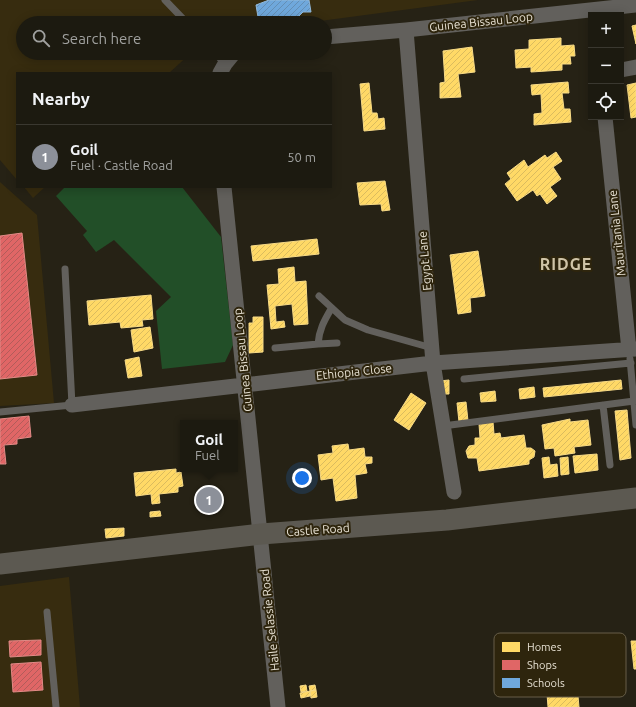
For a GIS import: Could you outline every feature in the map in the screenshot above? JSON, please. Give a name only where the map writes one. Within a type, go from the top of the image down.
[{"type":"main road","name":"Castle Road","points":[[0,564],[261,534],[447,520],[636,498]]},
{"type":"street","name":"Guinea Bissau Loop","points":[[597,12],[636,5]]},
{"type":"street","name":"Guinea Bissau Loop","points":[[332,35],[588,13]]},
{"type":"street","name":"Egypt Lane","points":[[406,30],[433,356],[454,492]]},
{"type":"street","points":[[624,69],[636,67]]},
{"type":"street","name":"Mauritania Lane","points":[[605,120],[632,354]]},
{"type":"street","name":"Guinea Bissau Loop","points":[[224,188],[261,534]]},
{"type":"street","name":"Ethiopia Close","points":[[72,405],[246,384],[433,356],[632,354]]},
{"type":"street","name":"Haile Selassie Road","points":[[261,534],[278,707]]},
{"type":"lane","points":[[165,0],[180,16]]},
{"type":"lane","points":[[0,412],[72,405],[65,269]]},
{"type":"lane","points":[[319,296],[331,309],[345,320],[433,356]]},
{"type":"lane","points":[[318,344],[319,334],[323,322],[331,309]]},
{"type":"lane","points":[[275,348],[337,343]]},
{"type":"lane","points":[[464,379],[632,354],[636,425]]},
{"type":"lane","points":[[443,426],[603,405],[634,398]]},
{"type":"lane","points":[[603,405],[610,465]]},
{"type":"lane","points":[[47,612],[56,707]]},
{"type":"shaded area","points":[[0,0],[478,0],[332,19],[332,16],[16,16],[16,60],[183,60],[170,72],[16,72],[16,179],[0,160]]},
{"type":"shaded area","points":[[0,182],[37,215],[54,403],[0,406]]},
{"type":"shaded area","points":[[25,188],[44,188],[33,198]]},
{"type":"shaded area","points":[[69,577],[80,707],[0,707],[0,586]]},
{"type":"green space","points":[[64,188],[183,188],[221,237],[233,345],[225,362],[162,369],[156,311],[171,297],[114,240],[96,252],[83,235],[87,231],[56,196]]},
{"type":"building: Homes","points":[[636,25],[636,44],[632,26]]},
{"type":"building: Homes","points":[[561,38],[561,46],[574,45],[575,56],[570,56],[571,64],[562,64],[562,70],[531,72],[531,67],[516,68],[515,50],[529,49],[529,40]]},
{"type":"building: Homes","points":[[472,47],[475,72],[458,74],[461,97],[440,98],[440,83],[445,82],[443,51]]},
{"type":"building: Homes","points":[[568,82],[569,93],[562,93],[564,109],[570,109],[571,122],[534,125],[534,114],[542,113],[541,94],[532,95],[531,85]]},
{"type":"building: Homes","points":[[369,83],[372,113],[377,113],[378,119],[384,118],[385,129],[364,131],[360,84]]},
{"type":"building: Homes","points":[[636,83],[636,117],[631,118],[627,85]]},
{"type":"building: Homes","points":[[556,152],[562,161],[553,167],[561,179],[550,187],[557,196],[547,204],[540,194],[537,196],[533,190],[517,201],[505,184],[511,179],[507,173],[524,160],[528,167],[545,155],[547,158]]},
{"type":"building: Homes","points":[[385,181],[390,210],[382,211],[381,204],[360,205],[357,183]]},
{"type":"building: Homes","points":[[317,239],[319,254],[253,261],[251,246]]},
{"type":"building: Homes","points":[[478,251],[485,296],[470,298],[471,312],[458,314],[450,255]]},
{"type":"building: Homes","points":[[294,267],[295,282],[306,281],[308,324],[294,325],[292,304],[275,306],[276,322],[284,321],[285,327],[271,329],[267,285],[279,284],[278,269]]},
{"type":"building: Homes","points":[[151,295],[153,319],[142,320],[143,326],[121,328],[120,322],[89,325],[87,301]]},
{"type":"building: Homes","points":[[253,317],[263,317],[263,352],[249,353],[249,323],[253,323]]},
{"type":"building: Homes","points":[[150,327],[153,348],[134,352],[131,330]]},
{"type":"building: Homes","points":[[139,357],[142,376],[128,378],[125,360]]},
{"type":"building: Homes","points":[[449,380],[449,394],[440,394],[439,381]]},
{"type":"building: Homes","points":[[621,380],[622,389],[544,397],[543,388]]},
{"type":"building: Homes","points":[[534,387],[535,397],[520,399],[519,389]]},
{"type":"building: Homes","points":[[495,391],[496,401],[481,402],[480,393]]},
{"type":"building: Homes","points":[[411,393],[426,403],[409,430],[394,420]]},
{"type":"building: Homes","points":[[466,402],[468,421],[459,422],[457,403]]},
{"type":"building: Homes","points":[[627,410],[631,458],[620,460],[615,411]]},
{"type":"building: Homes","points":[[570,419],[570,422],[588,420],[591,445],[574,447],[575,453],[555,456],[554,448],[545,449],[542,425]]},
{"type":"building: Homes","points":[[493,422],[494,434],[500,433],[501,438],[524,435],[526,448],[531,448],[535,451],[534,457],[529,460],[529,464],[479,471],[477,458],[468,458],[466,451],[469,446],[475,445],[475,438],[480,438],[479,424]]},
{"type":"building: Homes","points":[[348,444],[349,450],[364,448],[365,457],[372,457],[372,463],[365,464],[367,473],[355,475],[357,498],[336,501],[333,478],[321,480],[318,455],[333,453],[332,446]]},
{"type":"building: Homes","points":[[597,454],[598,470],[575,473],[573,456]]},
{"type":"building: Homes","points":[[549,457],[550,465],[557,464],[558,476],[544,478],[542,458]]},
{"type":"building: Homes","points":[[568,457],[569,474],[561,475],[560,458]]},
{"type":"building: Homes","points":[[176,469],[176,473],[181,472],[183,486],[178,487],[178,492],[159,494],[160,503],[152,504],[151,494],[136,496],[134,473]]},
{"type":"building: Homes","points":[[160,511],[161,516],[150,517],[150,512]]},
{"type":"building: Homes","points":[[124,528],[124,536],[106,538],[105,529]]},
{"type":"building: Homes","points":[[631,641],[636,641],[636,669],[634,669]]},
{"type":"building: Homes","points":[[306,685],[307,691],[301,692],[300,686]]},
{"type":"building: Homes","points":[[315,685],[316,690],[310,691],[309,686]]},
{"type":"building: Homes","points":[[316,690],[317,697],[311,698],[310,691]]},
{"type":"building: Homes","points":[[310,691],[310,696],[301,698],[300,693]]},
{"type":"building: Homes","points":[[547,697],[578,697],[579,707],[548,707]]},
{"type":"building: Shops","points":[[22,233],[37,375],[0,379],[0,236]]},
{"type":"building: Shops","points":[[29,416],[31,437],[17,439],[17,444],[4,445],[6,464],[0,464],[0,419]]},
{"type":"building: Shops","points":[[41,640],[41,655],[10,657],[9,641]]},
{"type":"building: Shops","points":[[41,662],[43,690],[13,692],[11,664]]},
{"type":"building: Schools","points":[[269,0],[309,0],[311,12],[303,12],[299,16],[258,16],[256,5]]},
{"type":"place","name":"Goil","points":[[209,500]]},
{"type":"district","name":"RIDGE","points":[[566,264]]}]
